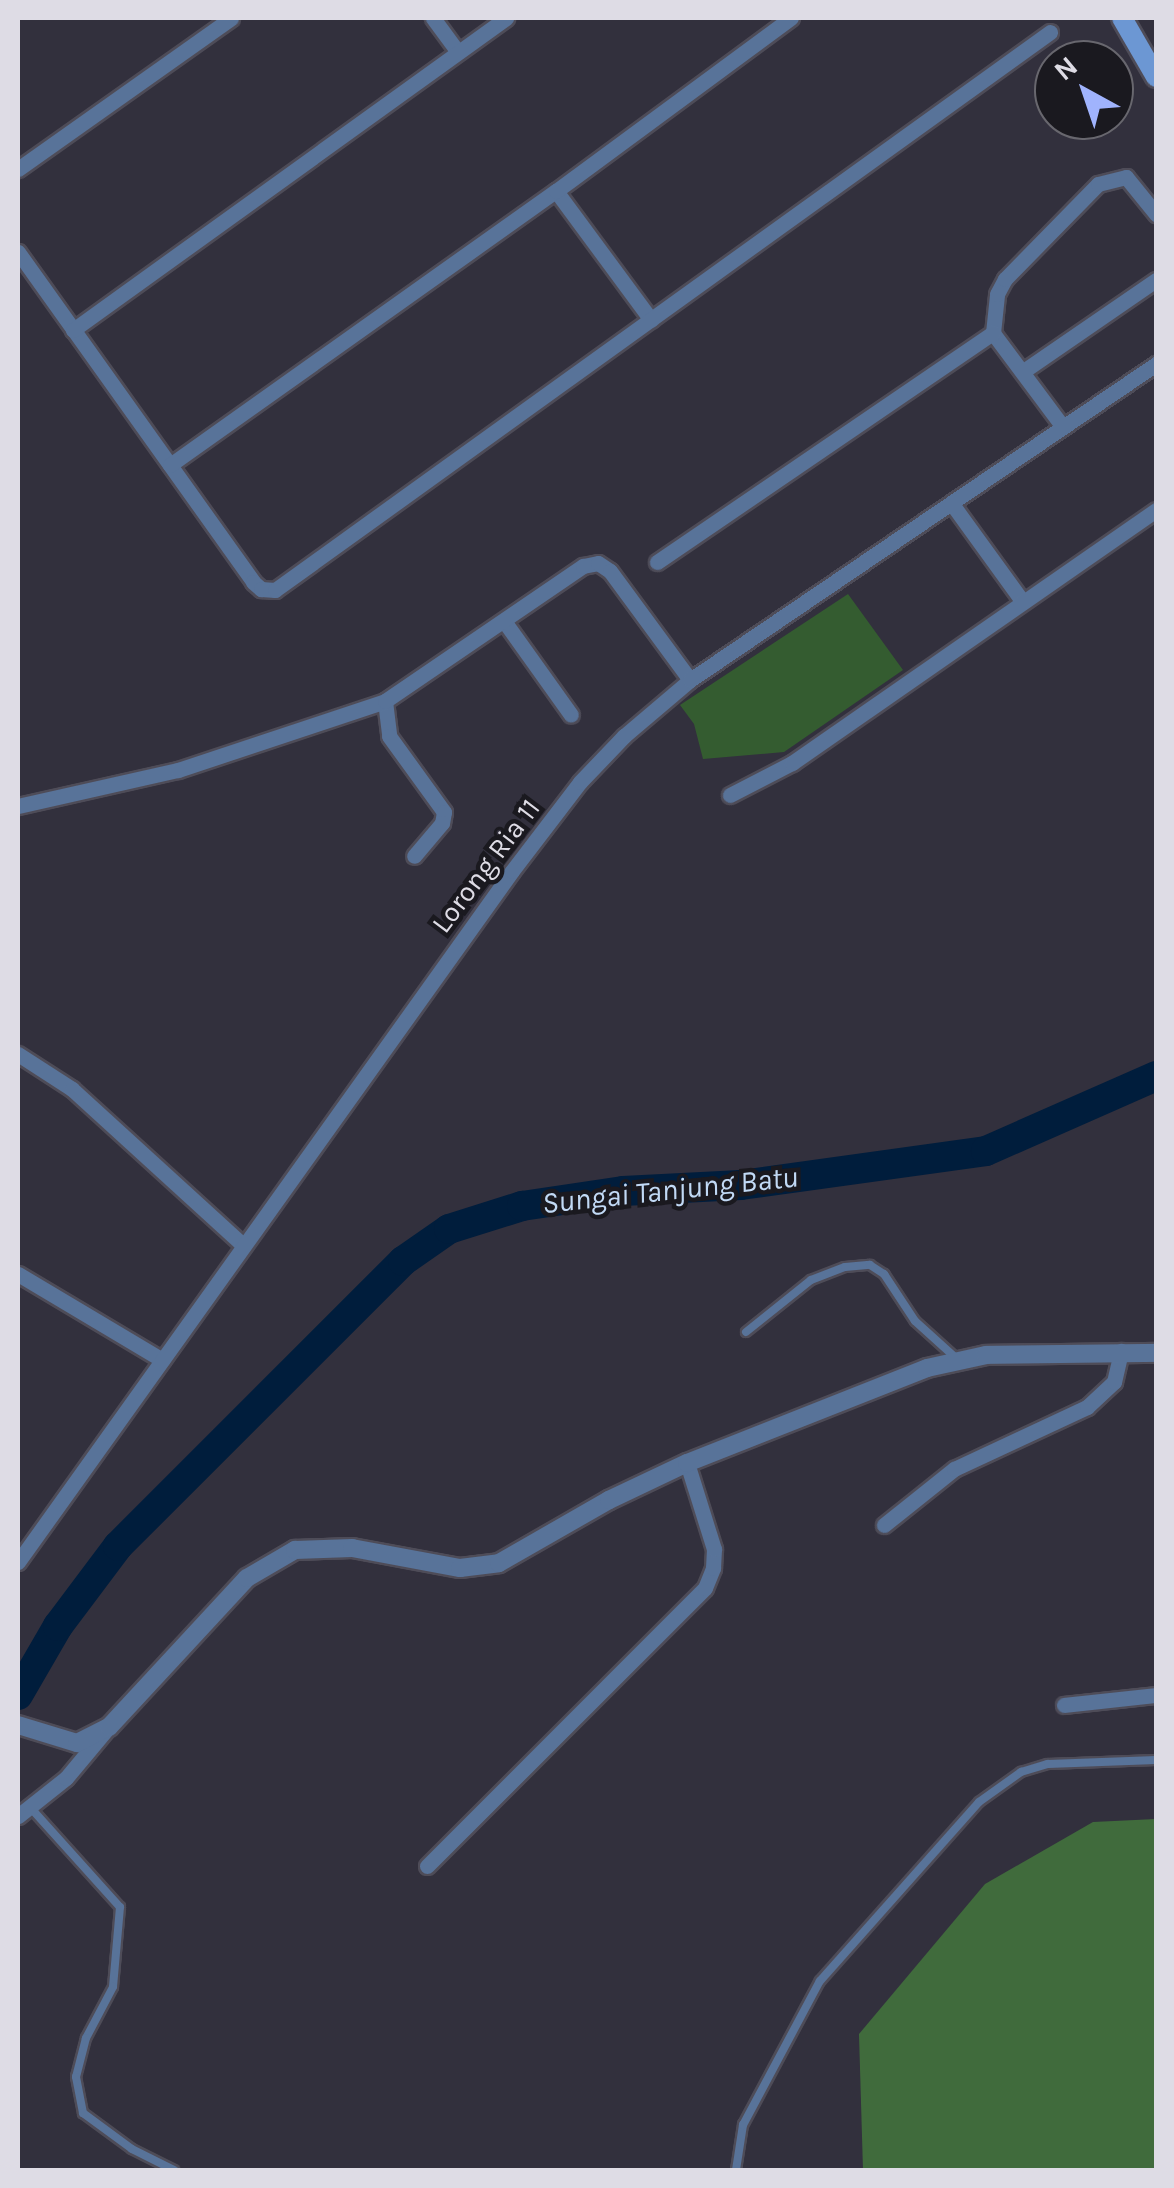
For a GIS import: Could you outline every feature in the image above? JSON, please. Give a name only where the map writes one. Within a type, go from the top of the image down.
[{"type":"main road","points":[[1122,18],[1156,77]]},
{"type":"street","points":[[18,169],[231,18]]},
{"type":"street","points":[[434,18],[458,52]]},
{"type":"street","points":[[73,330],[506,18]]},
{"type":"street","points":[[170,465],[556,191],[791,18]]},
{"type":"street","points":[[18,252],[254,582],[261,590],[275,590],[1050,32]]},
{"type":"street","points":[[1063,427],[993,333],[997,294],[1005,279],[1098,184],[1126,177],[1156,214]]},
{"type":"street","points":[[556,191],[651,320]]},
{"type":"street","points":[[1024,370],[1156,280]]},
{"type":"street","points":[[657,562],[993,333]]},
{"type":"street","name":"Lorong Ria 11","points":[[18,1562],[580,782],[624,736],[690,680],[1156,364]]},
{"type":"street","points":[[952,504],[1023,602]]},
{"type":"street","points":[[730,796],[792,763],[1156,510]]},
{"type":"street","points":[[18,806],[178,770],[385,701],[583,566],[598,563],[610,572],[690,680]]},
{"type":"street","points":[[504,622],[571,715]]},
{"type":"street","points":[[385,701],[389,736],[444,812],[442,823],[414,856]]},
{"type":"street","points":[[18,1054],[72,1089],[243,1245]]},
{"type":"street","points":[[18,1274],[162,1360]]},
{"type":"street","points":[[884,1525],[954,1469],[1087,1407],[1114,1382],[1121,1351]]},
{"type":"street","points":[[23,1811],[66,1778],[247,1578],[295,1550],[352,1548],[460,1568],[499,1563],[609,1500],[889,1382],[958,1360],[1121,1351],[1156,1353]]},
{"type":"street","points":[[427,1866],[684,1614],[705,1588],[713,1568],[714,1549],[687,1464]]},
{"type":"street","points":[[1064,1705],[1156,1695]]},
{"type":"street","points":[[18,1724],[77,1744],[109,1728]]},
{"type":"lane","points":[[746,1332],[811,1280],[845,1267],[870,1265],[884,1274],[914,1321],[958,1360]]},
{"type":"lane","points":[[736,2170],[743,2125],[820,1981],[979,1802],[1021,1772],[1048,1764],[1156,1760]]},
{"type":"lane","points":[[23,1811],[120,1907],[112,1987],[86,2038],[76,2077],[83,2113],[132,2149],[174,2170]]},
{"type":"green space","points":[[848,594],[903,670],[784,752],[703,759],[694,724],[680,705]]},
{"type":"green space","points":[[1156,1819],[1156,2170],[863,2170],[859,2034],[985,1884],[1093,1822]]},
{"type":"waterway","name":"Sungai Tanjung Batu","points":[[18,1695],[58,1626],[118,1546],[403,1261],[449,1229],[522,1206],[623,1191],[741,1185],[986,1151],[1156,1076]]}]
